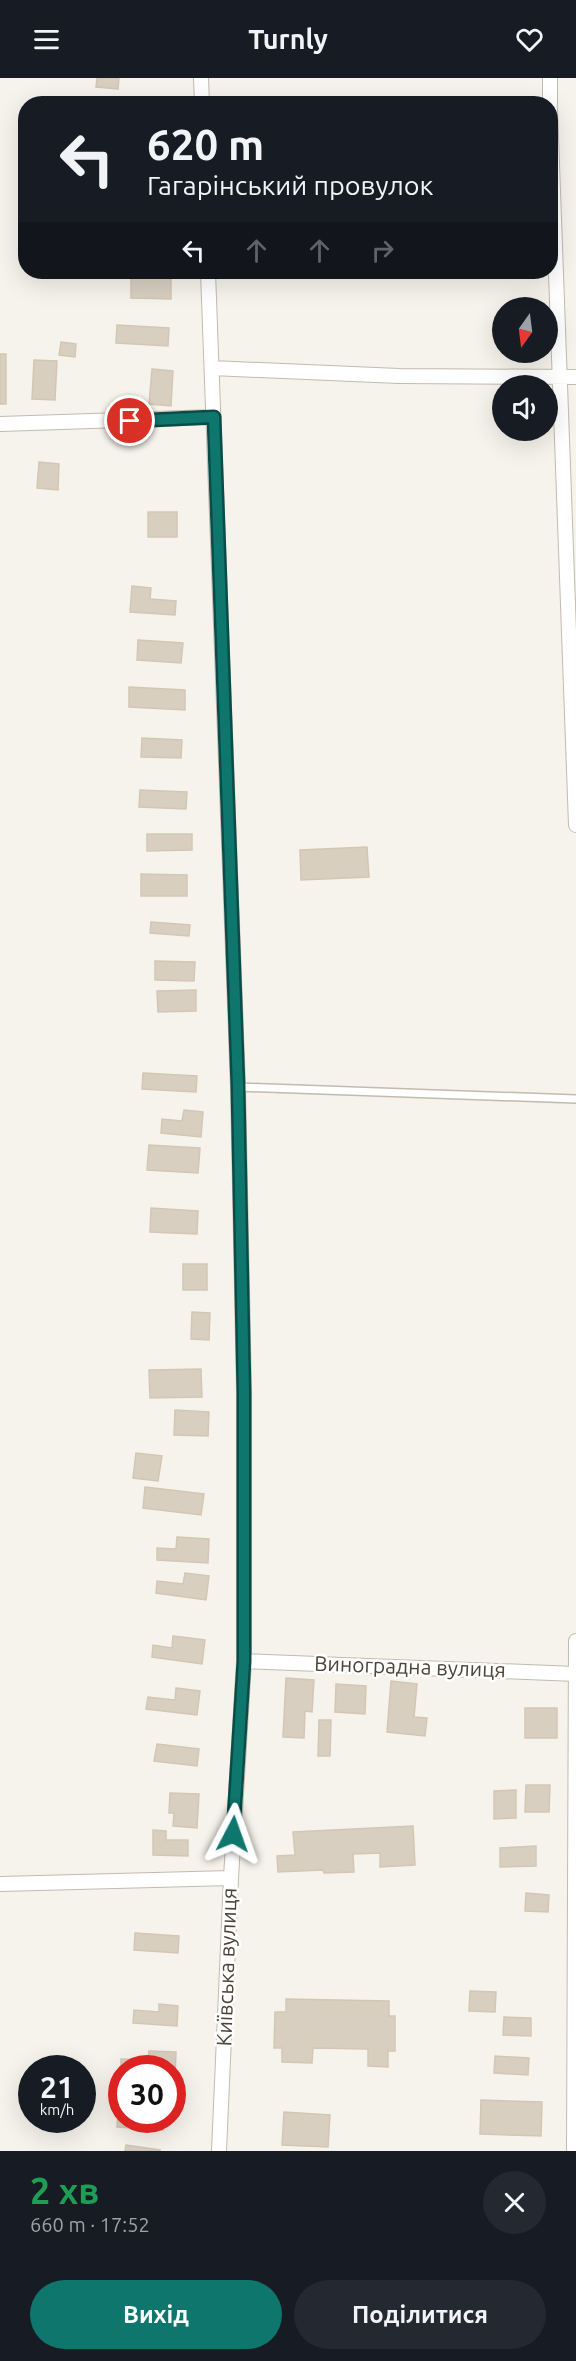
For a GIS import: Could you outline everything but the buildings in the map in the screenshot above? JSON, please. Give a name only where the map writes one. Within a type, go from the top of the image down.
[{"type":"street","points":[[201,78],[202,96]]},
{"type":"street","points":[[550,78],[550,96]]},
{"type":"street","name":"Київська вулиця","points":[[208,279],[238,1087],[244,1394],[244,1661],[231,1878],[219,2151]]},
{"type":"street","points":[[556,279],[576,825]]},
{"type":"street","points":[[212,369],[399,376],[576,377]]},
{"type":"street","points":[[0,424],[214,417]]},
{"type":"street","points":[[574,2151],[576,1641]]},
{"type":"street","name":"Виноградна вулиця","points":[[244,1661],[576,1674]]},
{"type":"street","points":[[0,1884],[231,1878]]},
{"type":"lane","points":[[238,1087],[576,1099]]},
{"type":"route","points":[[130,421],[214,417],[238,1087],[244,1394],[244,1661],[233,1834]]}]
